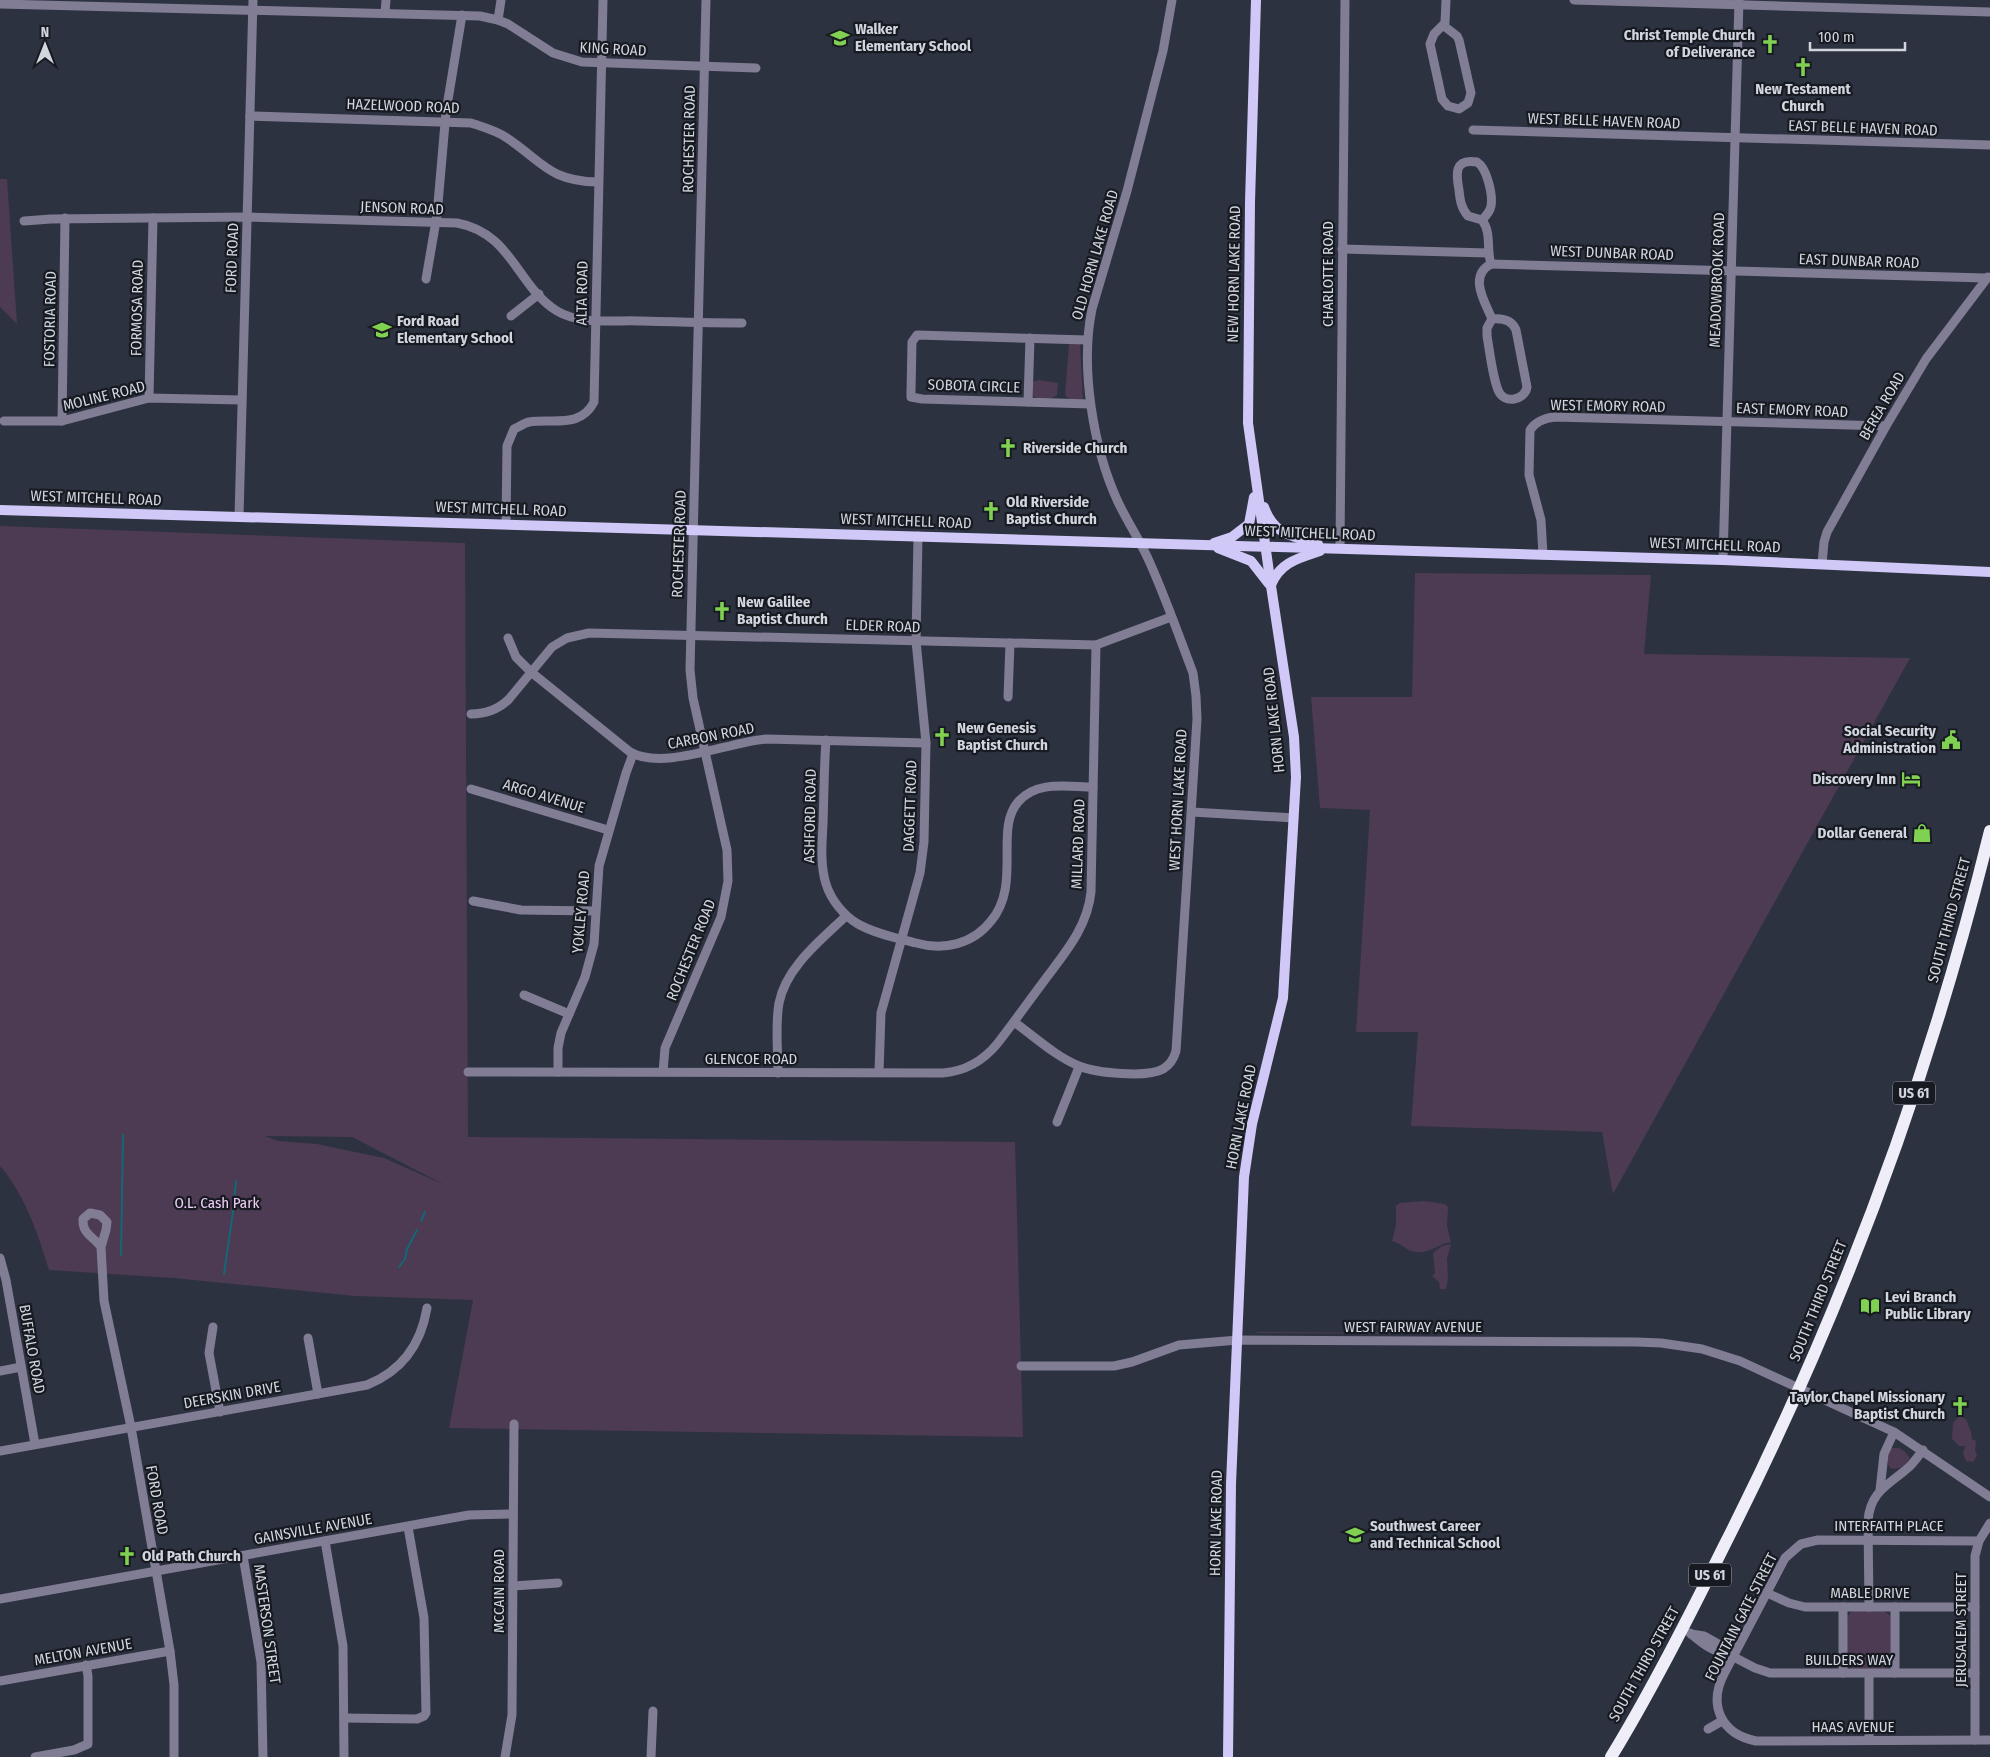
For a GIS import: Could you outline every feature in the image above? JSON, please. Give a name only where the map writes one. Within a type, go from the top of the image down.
[{"type":"highway","name":"SOUTH THIRD STREET","points":[[1611,1757],[1687,1632],[1800,1389],[1886,1176],[1929,1049],[1990,831]]},
{"type":"main road","name":"NEW HORN LAKE ROAD","points":[[1256,0],[1250,212],[1248,423],[1265,546]]},
{"type":"main road","points":[[1210,545],[1232,536],[1249,524],[1256,486]]},
{"type":"main road","points":[[1256,486],[1268,520],[1280,531],[1328,548]]},
{"type":"main road","name":"WEST MITCHELL ROAD","points":[[0,510],[1340,548],[1723,560],[1990,572]]},
{"type":"main road","points":[[1210,545],[1251,561],[1271,586]]},
{"type":"main road","name":"HORN LAKE ROAD","points":[[1228,1757],[1231,1484],[1246,1161],[1252,1124],[1283,996],[1296,776],[1294,736],[1265,546]]},
{"type":"main road","points":[[1271,586],[1275,574],[1290,561],[1328,548]]},
{"type":"street","name":"FORD ROAD","points":[[239,517],[253,0]]},
{"type":"street","points":[[385,13],[386,0]]},
{"type":"street","points":[[498,20],[501,0]]},
{"type":"street","name":"ALTA ROAD","points":[[506,524],[507,446],[514,429],[527,422],[578,419],[589,412],[594,402],[603,0]]},
{"type":"street","name":"ROCHESTER ROAD","points":[[663,1072],[665,1048],[720,921],[728,889],[727,850],[690,683],[706,0]]},
{"type":"street","name":"OLD HORN LAKE ROAD","points":[[1141,542],[1118,502],[1096,433],[1090,404],[1087,340],[1092,309],[1125,200],[1163,51],[1172,0]]},
{"type":"street","name":"CHARLOTTE ROAD","points":[[1340,548],[1345,0]]},
{"type":"street","points":[[1444,26],[1458,38],[1470,90],[1471,98],[1468,103],[1459,109],[1448,106],[1442,99],[1431,46],[1432,36],[1444,26],[1446,0]]},
{"type":"street","points":[[1574,0],[1739,2],[1990,12]]},
{"type":"street","name":"MEADOWBROOK ROAD","points":[[1723,560],[1739,2]]},
{"type":"street","name":"KING ROAD","points":[[0,4],[462,15],[498,20],[518,29],[560,57],[582,62],[756,68]]},
{"type":"street","points":[[426,279],[436,222],[444,121],[462,15]]},
{"type":"street","name":"HAZELWOOD ROAD","points":[[250,116],[472,122],[505,136],[540,164],[558,175],[576,180],[598,182]]},
{"type":"street","name":"WEST BELLE HAVEN ROAD","points":[[1473,130],[1734,138]]},
{"type":"street","name":"EAST BELLE HAVEN ROAD","points":[[1734,138],[1990,145]]},
{"type":"street","points":[[1467,162],[1477,162],[1485,171],[1491,204],[1488,213],[1482,220],[1468,216],[1462,205],[1457,172],[1459,166],[1467,162]]},
{"type":"street","name":"JENSON ROAD","points":[[24,221],[65,218],[247,217],[462,224],[486,235],[501,247],[548,304],[564,314],[576,318],[595,320],[742,323]]},
{"type":"street","name":"FOSTORIA ROAD","points":[[62,421],[65,218]]},
{"type":"street","name":"FORMOSA ROAD","points":[[149,398],[152,218]]},
{"type":"street","points":[[1482,220],[1488,234],[1488,253],[1492,264],[1482,271],[1479,284],[1481,295],[1492,320]]},
{"type":"street","points":[[1342,249],[1488,253]]},
{"type":"street","name":"WEST DUNBAR ROAD","points":[[1492,264],[1732,270]]},
{"type":"street","name":"EAST DUNBAR ROAD","points":[[1732,270],[1988,277]]},
{"type":"street","name":"BEREA ROAD","points":[[1822,564],[1827,532],[1886,426],[1926,359],[1988,277]]},
{"type":"street","points":[[511,316],[539,294]]},
{"type":"street","points":[[1492,320],[1505,320],[1512,324],[1516,330],[1528,386],[1527,390],[1519,398],[1507,398],[1498,390],[1486,333],[1492,320]]},
{"type":"street","name":"SOBOTA CIRCLE","points":[[1087,340],[923,335],[915,337],[912,342],[911,396],[922,399],[1090,404]]},
{"type":"street","points":[[1028,402],[1030,338]]},
{"type":"street","name":"MOLINE ROAD","points":[[4,421],[62,421],[149,398],[241,400]]},
{"type":"street","name":"WEST EMORY ROAD","points":[[1543,555],[1541,520],[1529,471],[1530,430],[1538,421],[1554,417],[1727,422]]},
{"type":"street","name":"EAST EMORY ROAD","points":[[1727,422],[1886,426]]},
{"type":"street","name":"DAGGETT ROAD","points":[[880,1072],[881,1013],[923,858],[926,742],[916,641],[918,536]]},
{"type":"street","name":"WEST HORN LAKE ROAD","points":[[1080,1066],[1104,1072],[1154,1072],[1168,1066],[1175,1056],[1177,1046],[1192,812],[1197,709],[1196,689],[1193,673],[1141,542]]},
{"type":"street","name":"ELDER ROAD","points":[[471,714],[485,713],[500,707],[552,647],[566,638],[583,634],[1096,645],[1171,617]]},
{"type":"street","name":"CARBON ROAD","points":[[508,638],[516,657],[531,672],[633,754],[654,759],[667,759],[759,740],[926,742]]},
{"type":"street","points":[[1008,697],[1010,643]]},
{"type":"street","name":"MILLARD ROAD","points":[[1014,1022],[1074,941],[1086,918],[1091,892],[1096,645]]},
{"type":"street","name":"ASHFORD ROAD","points":[[826,740],[822,867],[828,889],[836,904],[846,916],[869,930],[928,946],[957,944],[982,931],[996,914],[1004,897],[1007,880],[1009,821],[1018,801],[1029,792],[1043,787],[1093,787]]},
{"type":"street","name":"YOKLEY ROAD","points":[[558,1072],[559,1043],[591,958],[595,939],[598,872],[608,830],[633,754]]},
{"type":"street","name":"ARGO AVENUE","points":[[471,789],[608,830]]},
{"type":"street","points":[[1192,812],[1294,818]]},
{"type":"street","points":[[474,901],[521,910],[595,911]]},
{"type":"street","points":[[778,1073],[778,1012],[785,985],[798,965],[846,916]]},
{"type":"street","points":[[524,995],[569,1014]]},
{"type":"street","points":[[1014,1022],[1057,1053],[1080,1066],[1057,1122]]},
{"type":"street","name":"GLENCOE ROAD","points":[[468,1072],[943,1073],[968,1068],[987,1056],[1014,1022]]},
{"type":"street","name":"FORD ROAD","points":[[101,1247],[101,1279],[106,1316],[131,1427],[170,1650],[174,1685],[174,1757]]},
{"type":"street","name":"BUFFALO ROAD","points":[[0,1258],[6,1280],[35,1444]]},
{"type":"street","name":"DEERSKIN DRIVE","points":[[0,1450],[367,1385],[392,1372],[407,1358],[423,1328],[427,1308]]},
{"type":"street","points":[[213,1327],[209,1353],[220,1412]]},
{"type":"street","points":[[308,1338],[318,1394]]},
{"type":"street","name":"WEST FAIRWAY AVENUE","points":[[1021,1366],[1114,1366],[1132,1362],[1179,1345],[1238,1340],[1660,1342],[1702,1349],[1731,1358],[1894,1432],[1990,1497]]},
{"type":"street","points":[[0,1371],[21,1367]]},
{"type":"street","name":"MCCAIN ROAD","points":[[505,1757],[512,1715],[514,1424]]},
{"type":"street","points":[[1869,1607],[1869,1512],[1880,1490],[1885,1449],[1894,1432]]},
{"type":"street","points":[[1880,1490],[1911,1465],[1923,1450]]},
{"type":"street","points":[[1883,1468],[1898,1474]]},
{"type":"street","name":"GAINSVILLE AVENUE","points":[[0,1599],[476,1514],[513,1514]]},
{"type":"street","name":"JERUSALEM STREET","points":[[1975,1740],[1975,1556],[1978,1541],[1990,1523]]},
{"type":"street","points":[[344,1718],[416,1719],[424,1716],[426,1713],[424,1618],[408,1527]]},
{"type":"street","name":"INTERFAITH PLACE","points":[[1801,1544],[1818,1540],[1978,1541]]},
{"type":"street","points":[[325,1541],[343,1646],[344,1757]]},
{"type":"street","name":"FOUNTAIN GATE STREET","points":[[1722,1721],[1718,1708],[1718,1689],[1731,1655],[1785,1558],[1801,1544]]},
{"type":"street","name":"MASTERSON STREET","points":[[243,1556],[261,1662],[263,1757]]},
{"type":"street","points":[[513,1586],[558,1583]]},
{"type":"street","name":"MABLE DRIVE","points":[[1767,1593],[1801,1606],[1975,1606]]},
{"type":"street","points":[[1843,1607],[1843,1673]]},
{"type":"street","points":[[1895,1607],[1895,1674]]},
{"type":"street","name":"BUILDERS WAY","points":[[1687,1632],[1704,1636],[1720,1645],[1731,1655],[1755,1668],[1774,1674],[1975,1674]]},
{"type":"street","name":"MELTON AVENUE","points":[[0,1681],[170,1650]]},
{"type":"street","points":[[35,1757],[74,1750],[88,1744],[88,1676],[86,1665]]},
{"type":"street","points":[[1869,1674],[1870,1740]]},
{"type":"street","points":[[651,1757],[653,1711]]},
{"type":"street","points":[[1708,1729],[1722,1721]]},
{"type":"street","name":"HAAS AVENUE","points":[[1722,1721],[1741,1736],[1756,1741],[1990,1740]]},
{"type":"green space","points":[[0,179],[7,179],[17,324],[0,307]]},
{"type":"green space","points":[[1069,344],[1080,344],[1083,400],[1069,399],[1065,395]]},
{"type":"green space","points":[[1039,380],[1058,383],[1057,395],[1048,399],[1033,396],[1032,382]]},
{"type":"green space","name":"O.L. Cash Park","points":[[0,526],[465,543],[468,1137],[1015,1142],[1023,1437],[449,1428],[473,1300],[355,1296],[173,1278],[49,1270],[24,1202],[0,1166]],"holes":[[[265,1136],[352,1137],[445,1185],[384,1158],[317,1144],[278,1141]]]},
{"type":"green space","points":[[1415,573],[1651,575],[1644,654],[1910,658],[1613,1194],[1602,1132],[1411,1126],[1418,1032],[1356,1032],[1370,810],[1320,808],[1311,697],[1412,697]]},
{"type":"green space","points":[[1424,1201],[1445,1204],[1448,1207],[1447,1226],[1451,1242],[1428,1251],[1411,1251],[1392,1241],[1396,1225],[1396,1206],[1400,1203]]},
{"type":"green space","points":[[1451,1244],[1447,1259],[1448,1279],[1446,1289],[1440,1289],[1439,1282],[1432,1276],[1435,1273],[1433,1253],[1442,1246]]},
{"type":"green space","points":[[1254,1332],[1414,1333],[1414,1334],[1258,1333]]},
{"type":"green space","points":[[1959,1416],[1966,1419],[1972,1439],[1976,1441],[1975,1449],[1977,1456],[1973,1462],[1966,1461],[1963,1453],[1965,1446],[1959,1446],[1952,1439],[1953,1423]]},
{"type":"green space","points":[[1891,1448],[1899,1448],[1910,1458],[1902,1467],[1890,1468],[1888,1458]]},
{"type":"green space","points":[[1854,1611],[1880,1611],[1885,1612],[1891,1618],[1891,1661],[1889,1667],[1885,1669],[1852,1669],[1847,1664],[1847,1618]]},
{"type":"waterway","points":[[121,1255],[123,1135]]},
{"type":"waterway","points":[[234,1200],[236,1181]]},
{"type":"waterway","points":[[224,1274],[234,1205]]},
{"type":"waterway","points":[[421,1221],[425,1212]]},
{"type":"waterway","points":[[399,1267],[405,1259],[407,1249],[417,1230]]},
{"type":"place","name":"Walker Elementary School","points":[[840,38]]},
{"type":"place","name":"Christ Temple Church of Deliverance","points":[[1770,44]]},
{"type":"place","name":"New Testament Church","points":[[1803,67]]},
{"type":"place","name":"Ford Road Elementary School","points":[[382,330]]},
{"type":"place","name":"Riverside Church","points":[[1008,448]]},
{"type":"place","name":"Old Riverside Baptist Church","points":[[991,511]]},
{"type":"place","name":"New Galilee Baptist Church","points":[[722,611]]},
{"type":"place","name":"New Genesis Baptist Church","points":[[942,737]]},
{"type":"place","name":"Social Security Administration","points":[[1951,740]]},
{"type":"place","name":"Discovery Inn","points":[[1911,779]]},
{"type":"place","name":"Dollar General","points":[[1922,833]]},
{"type":"place","name":"Levi Branch Public Library","points":[[1870,1306]]},
{"type":"place","name":"Taylor Chapel Missionary Baptist Church","points":[[1960,1406]]},
{"type":"place","name":"Southwest Career and Technical School","points":[[1355,1535]]},
{"type":"place","name":"Old Path Church","points":[[127,1556]]}]
